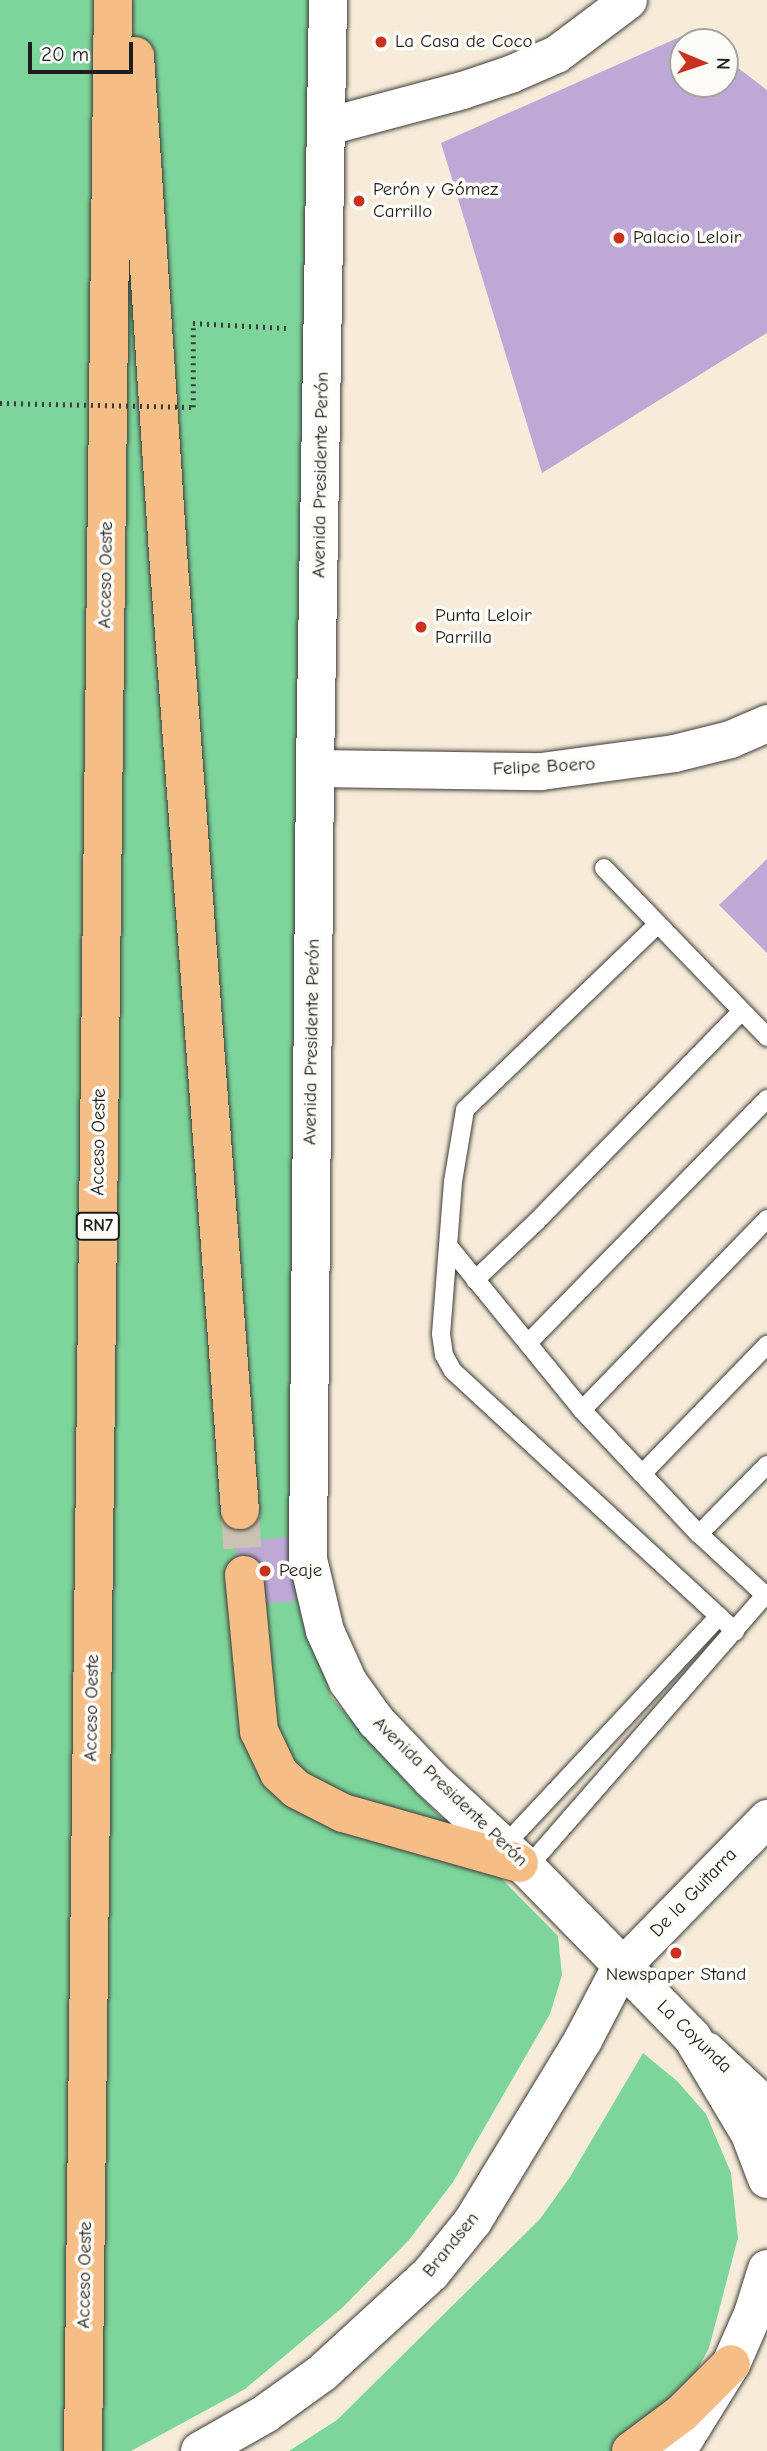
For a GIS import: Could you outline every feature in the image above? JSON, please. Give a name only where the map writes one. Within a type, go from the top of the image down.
[{"type":"highway","name":"Acceso Oeste","points":[[83,2451],[114,0]]},
{"type":"highway","points":[[131,0],[170,581],[240,1510]]},
{"type":"highway","points":[[244,1575],[259,1731],[279,1773],[296,1789],[343,1812],[517,1859]]},
{"type":"highway","points":[[631,2451],[682,2413],[731,2364]]},
{"type":"street","name":"Avenida Presidente Perón","points":[[328,0],[314,768],[308,1559],[325,1631],[348,1682],[376,1721],[517,1859],[621,1967]]},
{"type":"street","points":[[327,126],[462,90],[510,74],[556,54],[628,0]]},
{"type":"street","name":"Felipe Boero","points":[[314,768],[541,771],[674,753],[730,739],[767,723]]},
{"type":"street","name":"De la Guitarra","points":[[621,1967],[767,1818]]},
{"type":"street","name":"La Coyunda","points":[[621,1967],[767,2107]]},
{"type":"street","name":"Brandsen","points":[[200,2451],[265,2414],[322,2374],[431,2273],[473,2221],[583,2040],[621,1967]]},
{"type":"street","points":[[692,2037],[750,2134],[767,2179]]},
{"type":"street","points":[[677,2451],[731,2364],[753,2314],[767,2269]]},
{"type":"street","points":[[731,2364],[767,2324]]},
{"type":"lane","points":[[604,868],[767,1037]]},
{"type":"lane","points":[[658,924],[465,1110],[453,1182],[450,1248],[441,1334],[444,1355],[453,1371],[735,1631]]},
{"type":"lane","points":[[475,1280],[537,1221],[742,1011]]},
{"type":"lane","points":[[529,1342],[767,1099]]},
{"type":"lane","points":[[582,1410],[767,1219]]},
{"type":"lane","points":[[450,1248],[582,1410],[699,1534],[766,1595],[735,1631],[517,1859]]},
{"type":"lane","points":[[642,1474],[767,1345]]},
{"type":"lane","points":[[699,1534],[767,1465]]},
{"type":"lane","points":[[517,1859],[719,1616]]},
{"type":"path","points":[[0,403],[193,407],[193,323]]},
{"type":"green space","points":[[0,0],[310,0],[301,1589],[331,1697],[413,1789],[558,1936],[562,1975],[550,2014],[453,2182],[409,2240],[343,2307],[245,2389],[131,2451],[0,2451]]},
{"type":"green space","points":[[643,2053],[677,2081],[706,2114],[731,2173],[738,2238],[709,2348],[654,2451],[289,2451],[337,2420],[540,2219],[570,2177]]},
{"type":"building","name":"Palacio Leloir","points":[[669,42],[669,98],[739,98],[739,69],[767,90],[767,333],[542,473],[441,143]]},
{"type":"building","points":[[767,859],[767,953],[719,905]]},
{"type":"building","name":"Peaje","points":[[288,1537],[296,1601],[238,1606],[236,1542]]},
{"type":"tunnel","points":[[240,1510],[244,1575]]},
{"type":"place","name":"La Casa de Coco","points":[[381,42]]},
{"type":"place","name":"Perón y Gómez Carrillo","points":[[359,201]]},
{"type":"place","name":"Palacio Leloir","points":[[619,238]]},
{"type":"place","name":"Punta Leloir Parrilla","points":[[421,627]]},
{"type":"place","name":"Peaje","points":[[265,1571]]},
{"type":"place","name":"Newspaper Stand","points":[[676,1953]]}]
